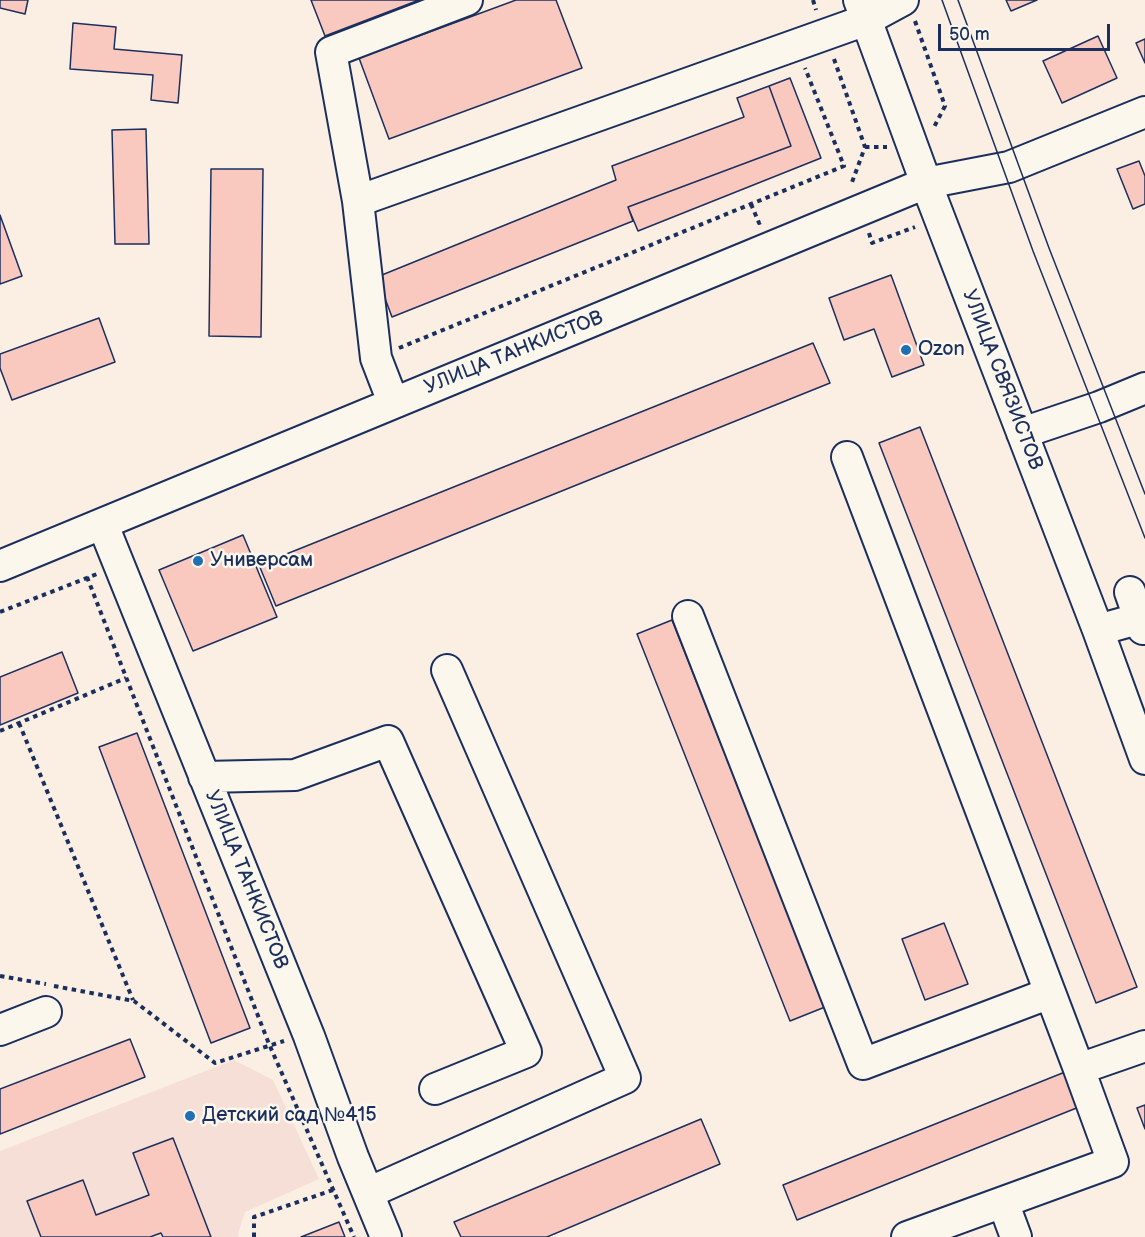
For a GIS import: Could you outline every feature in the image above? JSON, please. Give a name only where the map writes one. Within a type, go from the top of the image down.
[{"type":"street","points":[[393,402],[376,358],[358,201],[332,52],[467,0]]},
{"type":"street","points":[[358,201],[825,34],[862,10],[903,0]]},
{"type":"street","name":"УЛИЦА СВЯЗИСТОВ","points":[[862,10],[1145,759]]},
{"type":"street","name":"УЛИЦА ТАНКИСТОВ","points":[[0,566],[926,183],[1008,167],[1145,112]]},
{"type":"street","points":[[1022,433],[1099,407],[1145,388]]},
{"type":"street","points":[[847,457],[1113,1162],[908,1237]]},
{"type":"street","name":"УЛИЦА ТАНКИСТОВ","points":[[103,525],[309,1036],[386,1237]]},
{"type":"street","points":[[1098,630],[1139,614]]},
{"type":"street","points":[[688,616],[863,1064],[1050,993]]},
{"type":"street","points":[[368,1193],[625,1078],[447,670]]},
{"type":"street","points":[[204,777],[295,775],[388,741],[526,1052],[435,1089]]},
{"type":"street","points":[[0,1030],[46,1012]]},
{"type":"street","points":[[1079,1069],[1145,1046]]},
{"type":"street","points":[[1003,1202],[1016,1237]]},
{"type":"path","points":[[813,0],[865,147],[851,185],[841,189]]},
{"type":"path","points":[[376,358],[844,166],[795,44]]},
{"type":"path","points":[[751,204],[759,223],[769,219]]},
{"type":"path","points":[[0,612],[119,565]]},
{"type":"path","points":[[87,577],[268,1044],[354,1237]]},
{"type":"path","points":[[0,731],[126,678]]},
{"type":"path","points":[[19,723],[134,1001]]},
{"type":"path","points":[[0,976],[134,1001],[215,1063],[268,1044],[309,1036]]},
{"type":"path","points":[[254,1237],[255,1217],[333,1190]]},
{"type":"shaded area","name":"Детский сад №415","points":[[234,1060],[273,1080],[319,1179],[245,1212],[239,1237],[0,1237],[0,1151]]},
{"type":"building","points":[[0,0],[28,0],[25,14],[0,8]]},
{"type":"building","points":[[311,0],[419,0],[325,36]]},
{"type":"building","points":[[516,0],[556,0],[582,68],[389,139],[359,58]]},
{"type":"building","points":[[1006,0],[1037,0],[1011,11]]},
{"type":"building","points":[[73,23],[116,27],[114,49],[182,55],[178,103],[151,100],[153,75],[70,69]]},
{"type":"building","points":[[1098,36],[1117,78],[1062,103],[1043,61]]},
{"type":"building","points":[[1145,39],[1145,63],[1136,43]]},
{"type":"building","points":[[790,78],[821,158],[638,231],[628,207],[791,146],[769,86]]},
{"type":"building","points":[[769,86],[791,146],[628,207],[633,221],[392,317],[377,277],[616,180],[612,166],[744,117],[737,98]]},
{"type":"building","points":[[146,129],[149,244],[115,244],[112,130]]},
{"type":"building","points":[[1139,161],[1145,176],[1145,204],[1133,209],[1117,169]]},
{"type":"building","points":[[211,169],[263,169],[261,337],[209,336]]},
{"type":"building","points":[[0,215],[22,276],[0,284]]},
{"type":"building","points":[[891,275],[924,365],[892,377],[874,329],[844,340],[829,298]]},
{"type":"building","points":[[99,318],[115,362],[12,400],[0,368],[0,354]]},
{"type":"building","points":[[813,343],[830,383],[276,606],[259,565]]},
{"type":"building","points":[[920,427],[1137,987],[1096,1003],[879,443]]},
{"type":"building","points":[[243,535],[277,617],[193,651],[159,570]]},
{"type":"building","points":[[672,620],[825,1007],[790,1021],[637,634]]},
{"type":"building","points":[[62,652],[78,693],[0,725],[0,677]]},
{"type":"building","points":[[137,733],[250,1028],[211,1043],[99,747]]},
{"type":"building","points":[[944,923],[968,984],[925,1000],[902,939]]},
{"type":"building","points":[[130,1039],[145,1077],[0,1134],[0,1089]]},
{"type":"building","points":[[1065,1072],[1079,1107],[797,1220],[783,1185]]},
{"type":"building","points":[[1145,1105],[1145,1129],[1137,1108]]},
{"type":"building","points":[[701,1119],[720,1164],[547,1237],[461,1237],[454,1222]]},
{"type":"building","points":[[173,1138],[211,1237],[163,1237],[161,1233],[150,1237],[41,1237],[27,1201],[83,1180],[96,1215],[149,1195],[133,1153]]},
{"type":"building","points":[[339,1222],[345,1237],[301,1237]]},
{"type":"tram line","points":[[942,0],[1033,251],[1145,538]]},
{"type":"tram line","points":[[958,0],[1049,248],[1145,494]]},
{"type":"place","name":"Ozon","points":[[906,350]]},
{"type":"place","name":"Универсам","points":[[198,561]]},
{"type":"place","name":"Детский сад №415","points":[[190,1116]]}]
